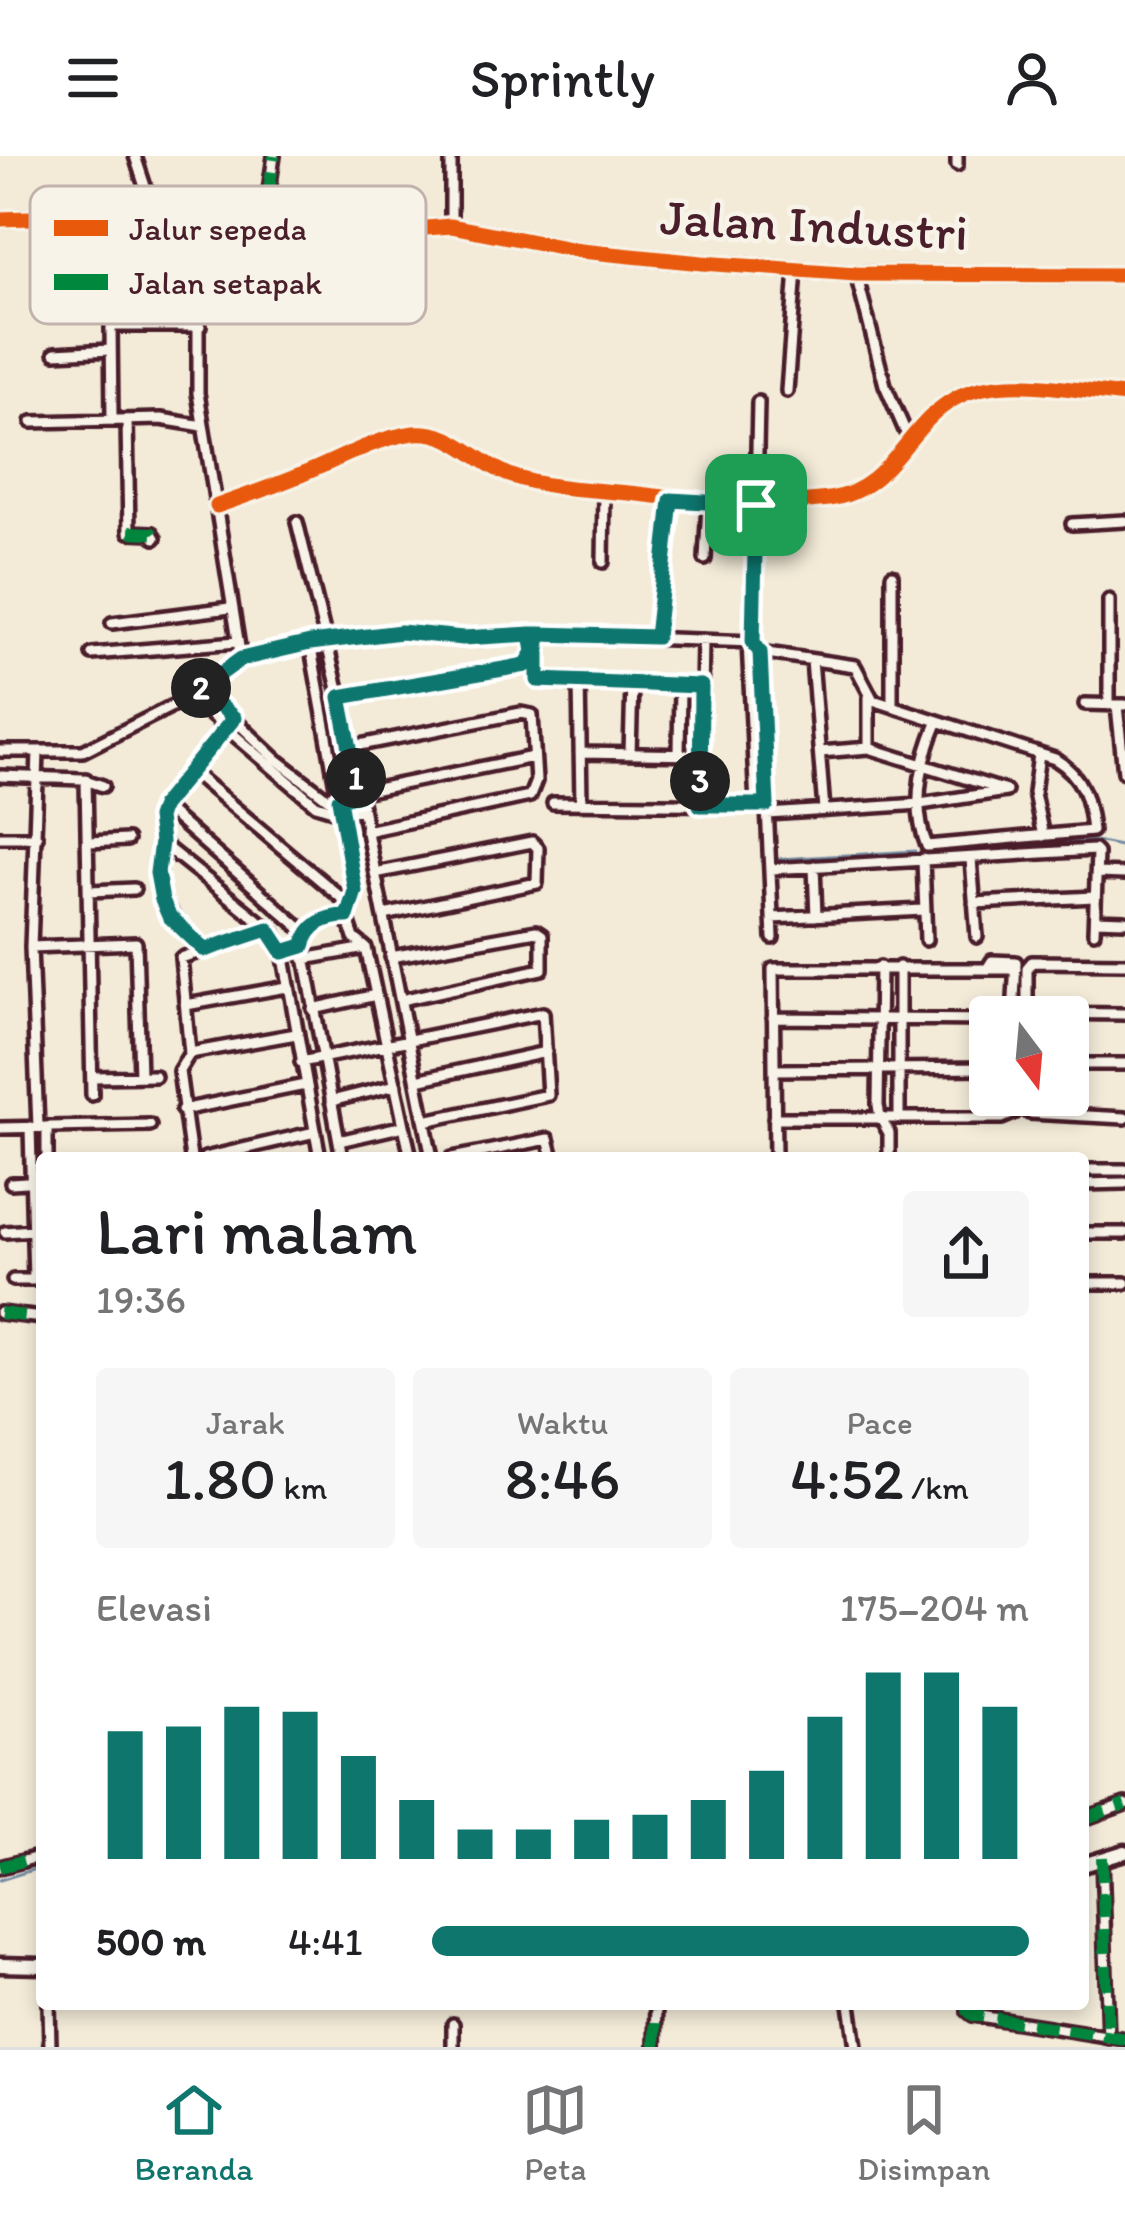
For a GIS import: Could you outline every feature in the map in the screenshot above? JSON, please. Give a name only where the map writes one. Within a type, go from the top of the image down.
[{"type":"street","points":[[135,156],[145,186]]},
{"type":"street","points":[[270,186],[274,156]]},
{"type":"street","points":[[451,156],[451,226]]},
{"type":"street","name":"Jalan Industri","points":[[0,219],[30,218]]},
{"type":"street","name":"Jalan Industri","points":[[426,228],[451,226],[581,251],[856,274],[1125,274]]},
{"type":"street","points":[[788,391],[796,269]]},
{"type":"street","points":[[856,274],[885,385],[910,442]]},
{"type":"street","points":[[112,419],[111,326],[200,326],[198,393],[241,659]]},
{"type":"street","points":[[55,353],[111,350]]},
{"type":"street","points":[[217,506],[372,445],[414,434],[457,442],[508,475],[604,492],[756,505],[849,495],[884,473],[923,424],[954,399],[981,389],[1023,386],[1125,396]]},
{"type":"street","points":[[758,402],[754,645],[772,938]]},
{"type":"street","points":[[32,422],[161,419],[203,426]]},
{"type":"street","points":[[127,420],[129,532],[152,533],[154,538]]},
{"type":"street","points":[[603,562],[604,492]]},
{"type":"street","points":[[656,637],[671,500]]},
{"type":"street","points":[[705,559],[708,504]]},
{"type":"street","points":[[1072,524],[1125,521]]},
{"type":"street","points":[[297,522],[340,697],[431,1152]]},
{"type":"street","points":[[892,575],[892,706]]},
{"type":"street","points":[[1109,600],[1124,772]]},
{"type":"street","points":[[112,623],[230,608]]},
{"type":"street","points":[[0,751],[83,751],[190,697],[241,659],[310,643],[401,632],[463,638],[534,634],[703,640],[754,645],[855,666],[869,697],[868,748]]},
{"type":"street","points":[[534,634],[538,680],[701,686]]},
{"type":"street","points":[[340,697],[526,665],[534,652],[534,634]]},
{"type":"street","points":[[700,805],[703,640]]},
{"type":"street","points":[[92,654],[237,642]]},
{"type":"street","points":[[310,643],[355,891],[349,911],[354,938],[366,948],[410,1152]]},
{"type":"street","points":[[812,660],[824,810]]},
{"type":"street","points":[[579,680],[581,803]]},
{"type":"street","points":[[630,754],[632,682]]},
{"type":"street","points":[[679,754],[680,685]]},
{"type":"street","points":[[201,688],[303,782],[328,799],[533,757]]},
{"type":"street","points":[[190,697],[316,805],[342,813],[362,809]]},
{"type":"street","points":[[869,697],[1039,754],[1077,774],[1084,787],[1091,833],[927,846],[920,762],[937,723]]},
{"type":"street","points":[[1085,704],[1117,705]]},
{"type":"street","points":[[350,747],[526,712],[532,715],[535,788],[525,799],[367,831]]},
{"type":"street","points":[[205,950],[164,907],[157,873],[158,818],[162,806],[234,718]]},
{"type":"street","points":[[820,752],[868,748],[1006,791]]},
{"type":"street","points":[[38,752],[31,947],[38,1152]]},
{"type":"street","points":[[580,753],[700,755]]},
{"type":"street","points":[[1039,754],[1034,793],[1042,836]]},
{"type":"street","points":[[191,771],[349,911]]},
{"type":"street","points":[[0,776],[86,779],[103,786]]},
{"type":"street","points":[[86,779],[92,1095]]},
{"type":"street","points":[[553,803],[824,810],[920,804],[1006,791],[1034,793]]},
{"type":"street","points":[[162,806],[306,933]]},
{"type":"street","points":[[0,837],[38,837]]},
{"type":"street","points":[[88,842],[127,840]]},
{"type":"street","points":[[161,842],[268,929],[283,952],[319,1152]]},
{"type":"street","points":[[375,873],[532,842],[538,848],[537,884],[384,915]]},
{"type":"street","points":[[771,868],[1094,850],[1095,926],[1125,921]]},
{"type":"street","points":[[923,859],[926,940]]},
{"type":"street","points":[[971,859],[977,937]]},
{"type":"street","points":[[814,866],[816,916]]},
{"type":"street","points":[[1096,873],[1125,874]]},
{"type":"street","points":[[91,891],[134,889]]},
{"type":"street","points":[[974,903],[1095,897]]},
{"type":"street","points":[[772,918],[923,910]]},
{"type":"street","points":[[341,1152],[303,946],[306,933],[349,911]]},
{"type":"street","points":[[190,1152],[179,1071],[190,1053],[181,958],[268,929]]},
{"type":"street","points":[[392,957],[536,931],[542,935],[542,969],[400,1000]]},
{"type":"street","points":[[31,947],[137,944],[140,1076]]},
{"type":"street","points":[[283,952],[303,946]]},
{"type":"street","points":[[304,959],[366,948]]},
{"type":"street","points":[[776,1152],[773,969],[987,969],[995,960],[1015,960],[1014,996]]},
{"type":"street","points":[[1027,996],[1032,962],[1125,963]]},
{"type":"street","points":[[880,968],[880,1118],[889,1132],[889,1152]]},
{"type":"street","points":[[889,1132],[899,1117],[899,968]]},
{"type":"street","points":[[186,1005],[287,987]]},
{"type":"street","points":[[314,1009],[376,995]]},
{"type":"street","points":[[301,1062],[541,1013],[546,1018],[549,1091],[545,1097],[425,1121]]},
{"type":"street","points":[[1089,1014],[1125,1014]]},
{"type":"street","points":[[773,1018],[969,1020]]},
{"type":"street","points":[[190,1053],[296,1034]]},
{"type":"street","points":[[417,1080],[546,1052]]},
{"type":"street","points":[[1089,1064],[1125,1064]]},
{"type":"street","points":[[775,1070],[969,1068]]},
{"type":"street","points":[[92,1077],[155,1076]]},
{"type":"street","points":[[182,1110],[305,1085]]},
{"type":"street","points":[[331,1101],[396,1085]]},
{"type":"street","points":[[774,1118],[1011,1116]]},
{"type":"street","points":[[1077,1116],[1125,1118]]},
{"type":"street","points":[[0,1128],[150,1125]]},
{"type":"street","points":[[338,1141],[404,1126]]},
{"type":"street","points":[[38,1127],[44,1152]]},
{"type":"street","points":[[230,1152],[315,1132]]},
{"type":"street","points":[[481,1152],[544,1139],[552,1144],[553,1152]]},
{"type":"street","points":[[1089,1170],[1125,1170]]},
{"type":"street","points":[[10,1183],[36,1182]]},
{"type":"street","points":[[1089,1184],[1125,1183]]},
{"type":"street","points":[[36,1192],[32,1230],[36,1263]]},
{"type":"street","points":[[5,1232],[32,1230]]},
{"type":"street","points":[[1089,1234],[1125,1234]]},
{"type":"street","points":[[13,1280],[36,1280]]},
{"type":"street","points":[[1089,1283],[1125,1282]]},
{"type":"street","points":[[0,1312],[36,1317]]},
{"type":"street","points":[[1089,1817],[1125,1804]]},
{"type":"street","points":[[1089,1862],[1125,1852]]},
{"type":"street","points":[[1102,1857],[1108,2038]]},
{"type":"street","points":[[0,1867],[36,1858]]},
{"type":"street","points":[[0,1965],[36,1966]]},
{"type":"street","points":[[49,2010],[50,2047]]},
{"type":"street","points":[[655,2047],[656,2010]]},
{"type":"street","points":[[851,2010],[856,2047]]},
{"type":"street","points":[[968,2010],[974,2015],[1125,2039]]},
{"type":"street","points":[[453,2024],[453,2047]]},
{"type":"waterway","points":[[1050,843],[1095,841],[1125,847]]},
{"type":"waterway","points":[[930,850],[1035,844]]},
{"type":"waterway","points":[[778,859],[915,851]]},
{"type":"waterway","points":[[0,1880],[36,1869]]},
{"type":"marked path","points":[[270,186],[274,156]]},
{"type":"marked path","points":[[129,532],[152,533],[155,538]]},
{"type":"marked path","points":[[0,1313],[36,1317]]},
{"type":"marked path","points":[[1089,1817],[1125,1804]]},
{"type":"marked path","points":[[1102,1857],[1108,2038]]},
{"type":"marked path","points":[[0,1867],[36,1858]]},
{"type":"marked path","points":[[655,2047],[656,2010]]},
{"type":"marked path","points":[[968,2010],[973,2015],[1125,2039]]},
{"type":"cycle path","points":[[0,219],[30,218]]},
{"type":"cycle path","points":[[426,228],[451,226],[581,251],[856,274],[1125,275]]},
{"type":"cycle path","points":[[217,506],[371,444],[414,433],[442,436],[499,471],[558,487],[733,503],[829,499],[868,484],[937,411],[973,391],[1015,385],[1125,396]]},
{"type":"route","points":[[756,505],[671,500],[656,637],[538,634],[534,634],[531,634],[534,652],[526,665],[340,697],[359,794],[339,799],[355,891],[347,916],[334,916],[311,927],[303,946],[283,952],[268,929],[205,950],[169,916],[158,884],[158,818],[162,806],[234,718],[201,688],[241,659],[310,643],[401,632],[463,638],[512,634],[531,634],[534,634],[538,634],[538,680],[701,686],[700,805],[767,805],[760,652],[753,642],[756,505]]}]
